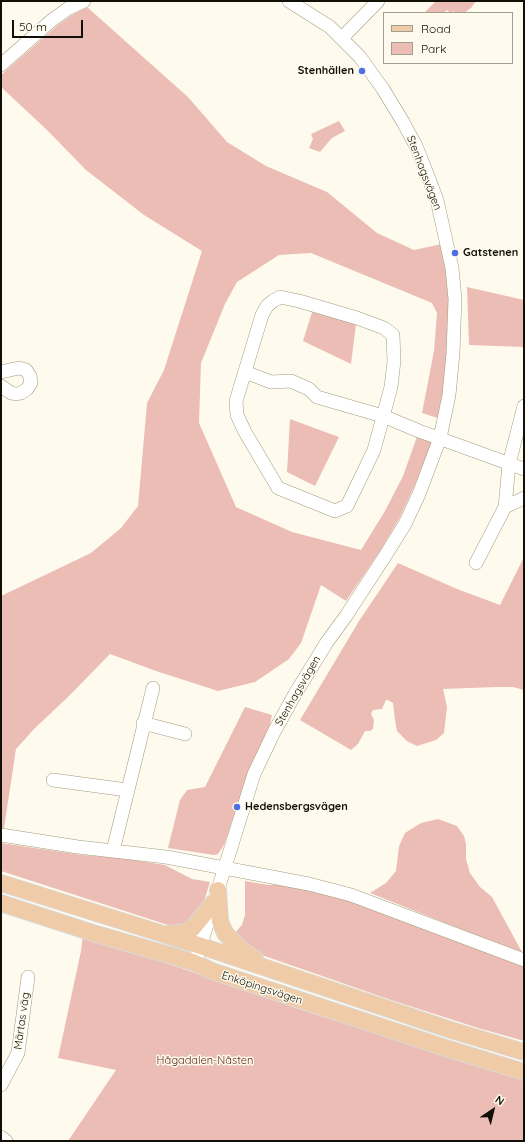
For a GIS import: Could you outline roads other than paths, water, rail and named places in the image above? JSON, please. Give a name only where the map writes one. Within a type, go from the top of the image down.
[{"type":"main road","name":"Enköpingsvägen","points":[[1,883],[201,946],[451,1030],[524,1052]]},
{"type":"main road","points":[[162,934],[185,932],[194,928],[216,896]]},
{"type":"main road","points":[[216,896],[220,921],[225,933],[240,949],[269,969]]},
{"type":"main road","name":"Enköpingsvägen","points":[[1,903],[195,963],[212,971],[524,1072]]},
{"type":"street","points":[[1,65],[52,20],[68,8],[84,1]]},
{"type":"street","name":"Stenhagsvägen","points":[[195,963],[254,774],[274,732],[309,670],[385,556],[404,524],[418,494],[440,438],[449,395],[453,353],[455,299],[452,268],[437,200],[416,146],[403,122],[370,70],[342,38],[330,27],[289,1]]},
{"type":"street","points":[[342,38],[378,1]]},
{"type":"street","points":[[280,297],[299,301],[357,318],[384,328],[393,335],[394,361],[391,387],[383,416],[374,450],[360,482],[347,506],[335,512],[278,488],[245,432],[237,415],[236,401],[262,315],[267,306],[280,297]]},
{"type":"street","points":[[1,372],[19,368],[26,370],[30,376],[31,383],[27,389],[21,393],[11,393],[1,386]]},
{"type":"street","points":[[245,372],[271,382],[291,381],[309,389],[317,397],[383,416],[524,469]]},
{"type":"street","points":[[476,563],[505,507],[509,464],[524,406]]},
{"type":"street","points":[[505,507],[524,498]]},
{"type":"street","points":[[113,851],[143,723],[153,688]]},
{"type":"street","points":[[143,723],[185,734]]},
{"type":"street","points":[[53,780],[127,790]]},
{"type":"street","points":[[1,835],[78,847],[166,856],[309,884],[351,895],[524,960]]},
{"type":"street","name":"Märtas väg","points":[[1,1085],[18,1053],[28,977]]},
{"type":"street","points":[[1,1137],[6,1141]]},
{"type":"place","name":"Stenhällen","points":[[362,71]]},
{"type":"place","name":"Gatstenen","points":[[455,253]]},
{"type":"place","name":"Hedensbergsvägen","points":[[237,807]]},
{"type":"park label","name":"Hågadalen-Nåsten","points":[[205,1061]]}]
